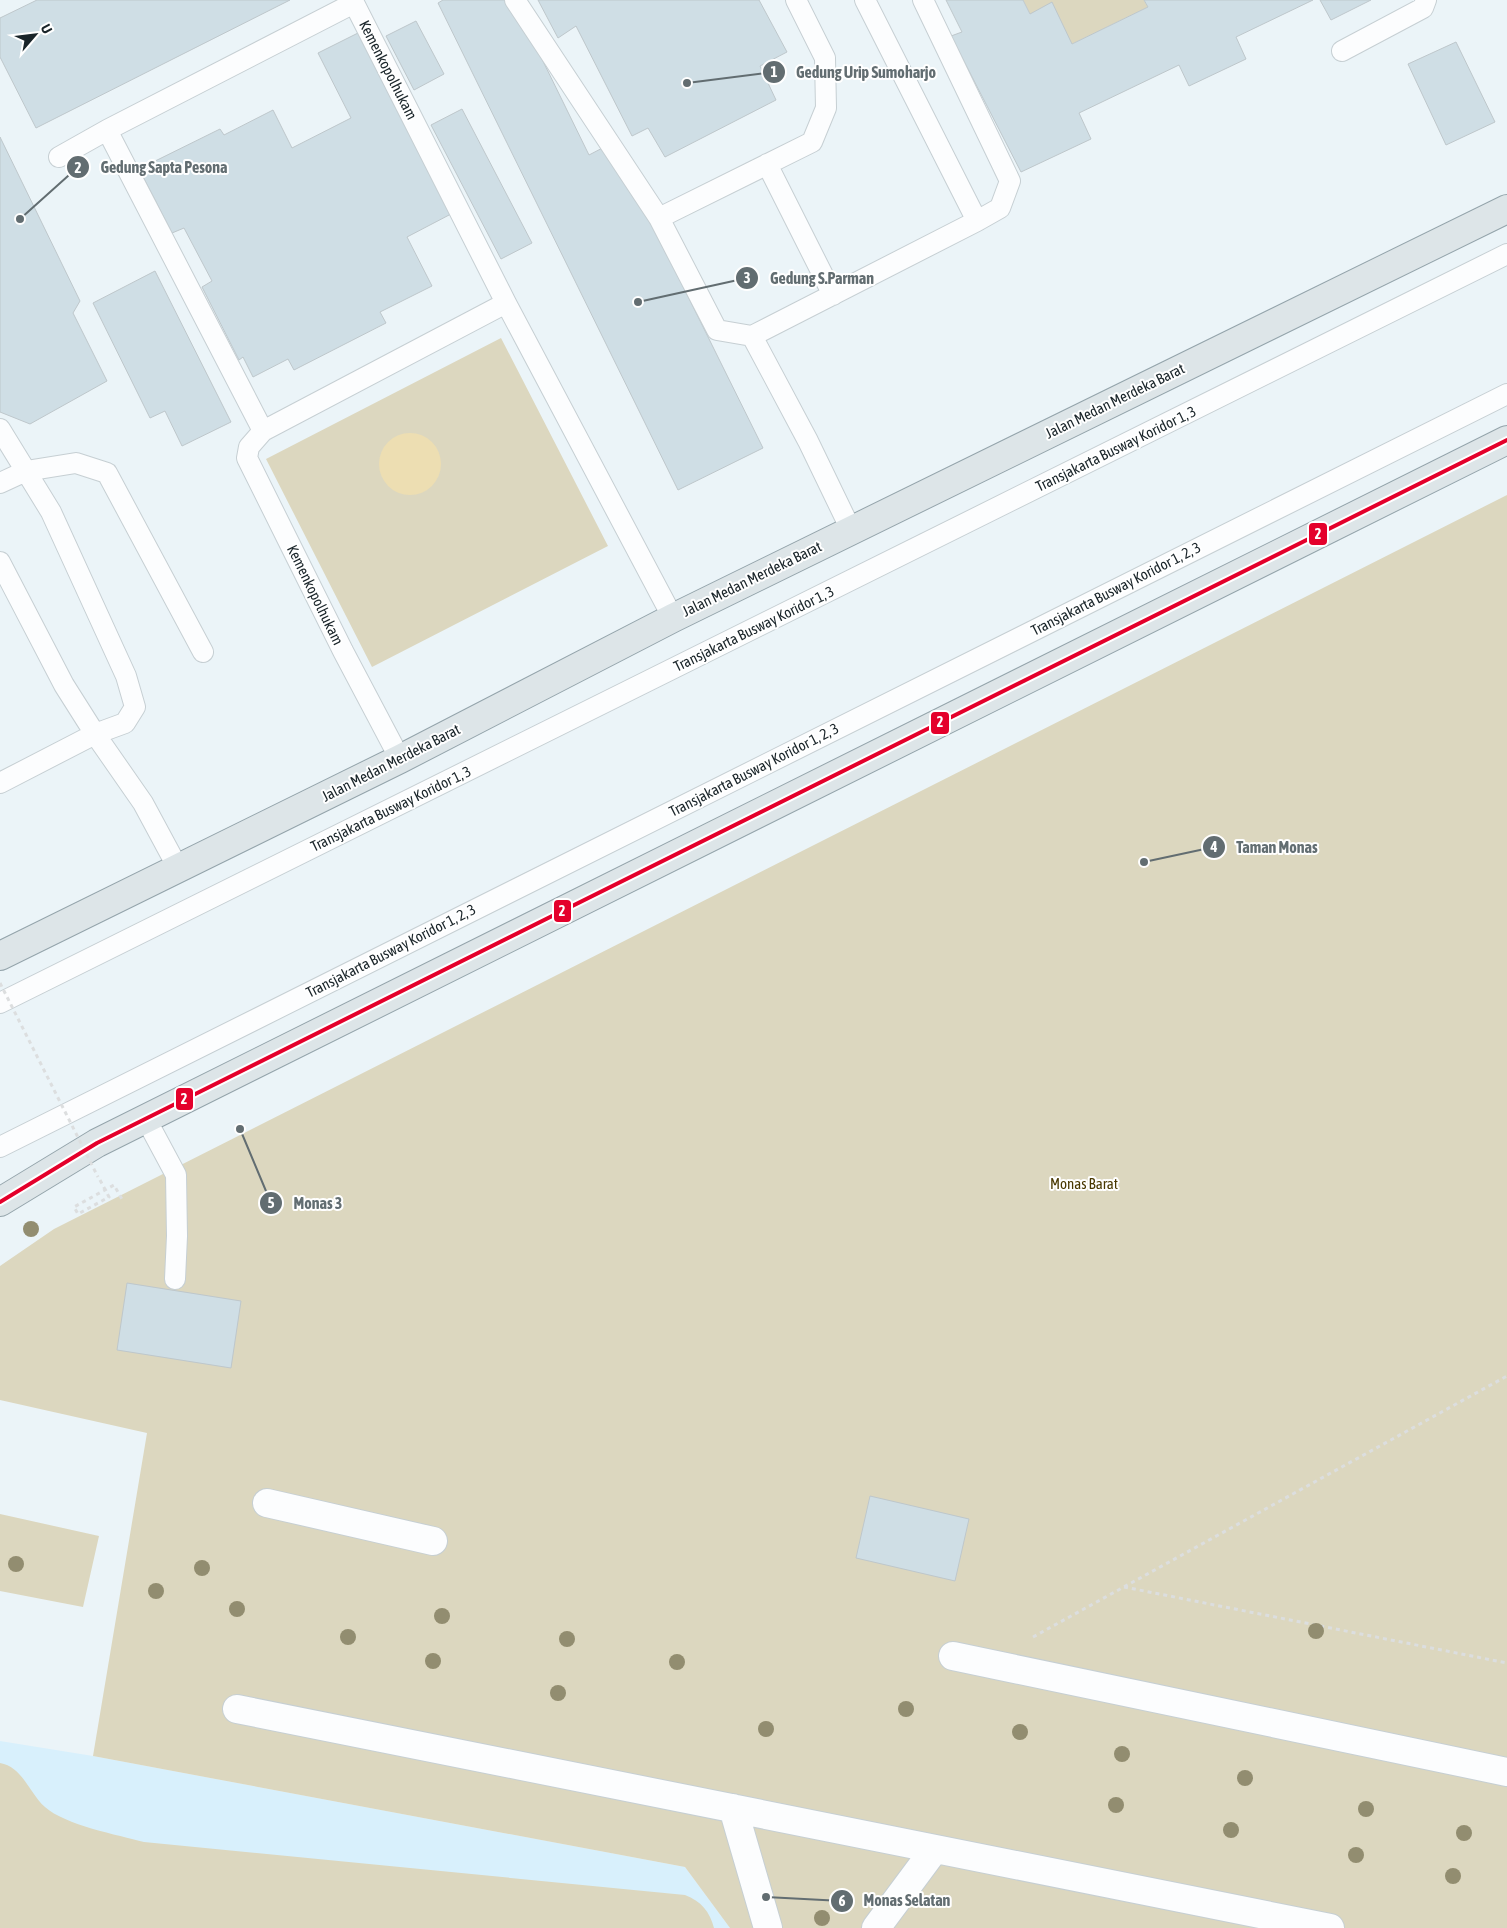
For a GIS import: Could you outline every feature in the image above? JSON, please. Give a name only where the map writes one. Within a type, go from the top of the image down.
[{"type":"main road","name":"Jalan Medan Merdeka Barat","points":[[0,956],[400,759],[673,618],[1507,209]]},
{"type":"main road","points":[[0,1202],[97,1143],[1507,440]]},
{"type":"street","points":[[267,1504],[432,1542]]},
{"type":"street","points":[[953,1656],[1507,1772]]},
{"type":"street","points":[[237,1709],[1330,1928]]},
{"type":"street","points":[[734,1808],[768,1928]]},
{"type":"street","points":[[876,1928],[934,1850]]},
{"type":"lane","points":[[515,0],[659,218],[717,330],[752,336],[1000,208],[1010,182],[923,0]]},
{"type":"lane","points":[[659,218],[812,142],[826,108],[825,58],[796,0]]},
{"type":"lane","points":[[866,0],[977,221]]},
{"type":"lane","points":[[1342,51],[1423,8],[1426,0]]},
{"type":"lane","name":"Kemenkopolhukam","points":[[59,157],[107,130],[354,3],[506,304],[673,618]]},
{"type":"lane","points":[[107,130],[263,431]]},
{"type":"lane","points":[[767,164],[833,295]]},
{"type":"lane","name":"Transjakarta Busway Koridor 1, 3","points":[[0,1003],[1507,254]]},
{"type":"lane","name":"Kemenkopolhukam","points":[[400,759],[342,651],[247,458],[249,447],[263,431],[506,304]]},
{"type":"lane","points":[[752,336],[808,441],[851,530]]},
{"type":"lane","name":"Transjakarta Busway Koridor 1, 2, 3","points":[[0,1147],[1507,394]]},
{"type":"lane","points":[[0,429],[51,512],[126,676],[135,707],[125,723],[95,734],[0,784]]},
{"type":"lane","points":[[0,483],[26,471],[76,463],[107,473],[203,652]]},
{"type":"lane","points":[[0,562],[64,685],[143,803],[178,868]]},
{"type":"lane","points":[[146,1119],[176,1175],[178,1236],[175,1279]]},
{"type":"path","points":[[0,983],[98,1177],[105,1190],[109,1197],[78,1214],[74,1206],[105,1190],[114,1185],[123,1201]]},
{"type":"path","points":[[984,1664],[1507,1376]]},
{"type":"path","points":[[1123,1587],[1507,1663]]},
{"type":"shaded area","points":[[404,433],[416,433],[432,442],[439,452],[441,464],[439,476],[432,486],[416,495],[404,495],[393,490],[384,481],[379,470],[379,458],[384,447],[393,438]]},
{"type":"shaded area","points":[[0,1741],[93,1756],[685,1867],[730,1928],[0,1928]]},
{"type":"green space","points":[[1023,0],[1144,0],[1148,7],[1072,44],[1030,14]]},
{"type":"green space","points":[[501,338],[608,546],[372,667],[266,459]]},
{"type":"green space","name":"Monas Barat","points":[[1507,495],[1507,1928],[730,1928],[685,1867],[93,1756],[147,1433],[0,1400],[0,1266],[54,1229]]},
{"type":"green space","points":[[0,1514],[99,1536],[83,1607],[0,1591]]},
{"type":"green space","points":[[0,1763],[8,1765],[20,1775],[39,1801],[54,1813],[92,1829],[144,1842],[685,1895],[696,1900],[704,1908],[714,1928],[0,1928]]},
{"type":"building","points":[[37,0],[290,0],[36,128],[0,57],[0,18]]},
{"type":"building","points":[[443,0],[513,0],[589,155],[612,143],[763,448],[678,490],[438,3]]},
{"type":"building","points":[[538,0],[759,0],[787,52],[760,66],[776,100],[665,157],[648,128],[632,136],[576,26],[558,38]]},
{"type":"building","points":[[946,0],[1023,0],[1030,14],[1052,2],[1072,44],[1148,7],[1144,0],[1313,0],[1236,37],[1246,59],[1189,86],[1179,65],[1079,113],[1091,139],[1021,172],[951,36],[962,32]]},
{"type":"building","points":[[1320,0],[1371,0],[1331,20]]},
{"type":"building","points":[[416,21],[444,74],[414,90],[386,36]]},
{"type":"building","points":[[360,32],[451,214],[407,237],[432,286],[380,312],[386,323],[294,370],[288,359],[253,377],[243,357],[239,360],[202,287],[212,281],[184,228],[172,233],[139,169],[220,129],[224,135],[273,110],[292,148],[351,118],[318,53]]},
{"type":"building","points":[[1456,42],[1495,122],[1446,145],[1408,64]]},
{"type":"building","points":[[462,109],[532,243],[501,259],[431,125]]},
{"type":"building","points":[[0,137],[80,301],[73,313],[107,381],[30,424],[0,412]]},
{"type":"building","points":[[155,271],[231,422],[182,446],[165,411],[150,418],[93,303]]},
{"type":"building","points":[[127,1283],[241,1301],[231,1368],[117,1350]]},
{"type":"building","points":[[870,1496],[969,1519],[955,1581],[856,1558]]},
{"type":"transit line","name":"2","points":[[0,1202],[97,1143],[1507,440]]},
{"type":"place","name":"Gedung Urip Sumoharjo","points":[[687,83]]},
{"type":"place","name":"Gedung Sapta Pesona","points":[[20,219]]},
{"type":"place","name":"Gedung S.Parman","points":[[638,302]]},
{"type":"place","name":"Taman Monas","points":[[1144,862]]},
{"type":"place","name":"Monas 3","points":[[240,1129]]},
{"type":"place","name":"Monas Selatan","points":[[766,1897]]}]
